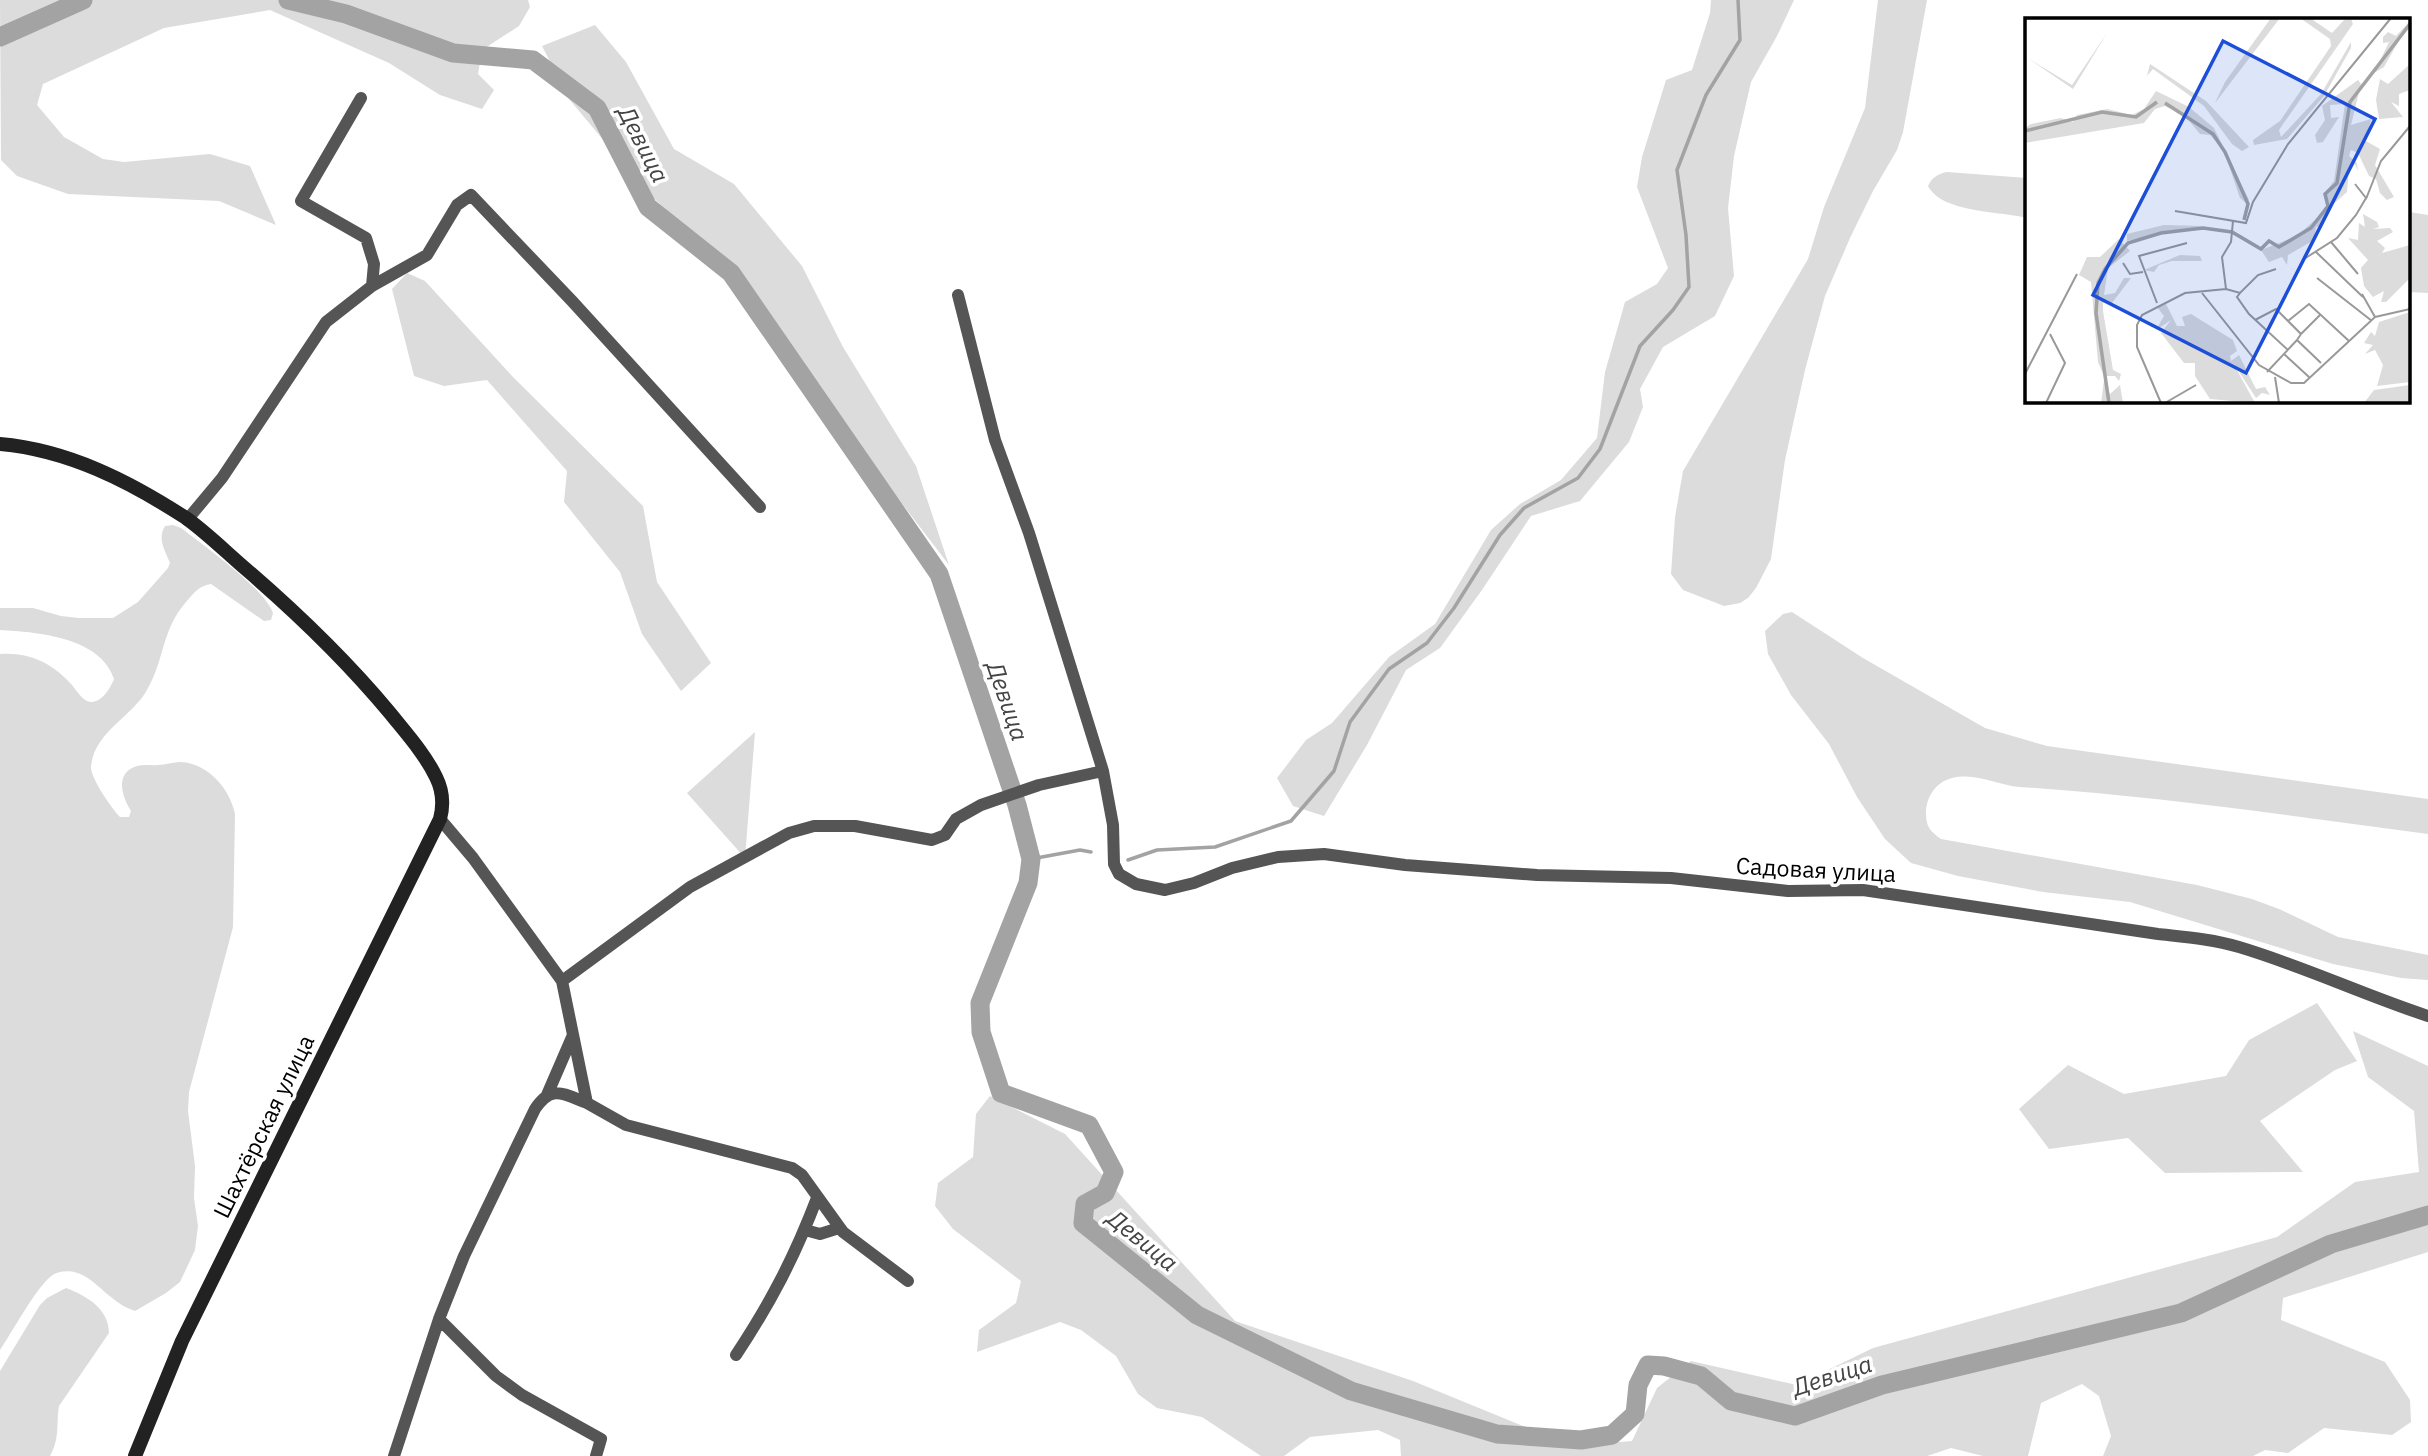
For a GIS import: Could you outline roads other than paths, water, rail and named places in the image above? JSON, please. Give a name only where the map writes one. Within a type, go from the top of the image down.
[{"type":"street","points":[[361,99],[301,201],[366,237],[374,264],[372,286]]},
{"type":"street","points":[[187,520],[222,478],[326,322],[372,286],[427,255],[457,205],[471,195],[760,507]]},
{"type":"street","name":"Садовая улица","points":[[958,295],[995,440],[1029,533],[1103,771],[1113,825],[1114,864],[1119,874],[1136,884],[1166,890],[1180,888],[1232,868],[1271,859],[1324,854],[1405,865],[1537,875],[1671,878],[1788,891],[1863,890],[2237,946],[2428,1016]]},
{"type":"street","points":[[0,444],[43,450],[102,471],[187,520],[303,618],[371,690],[407,734],[436,777],[443,797],[440,819],[473,858],[562,981],[587,1102]]},
{"type":"street","points":[[562,981],[690,887],[789,834],[814,826],[855,826],[932,840],[945,835],[956,819],[981,805],[1039,785],[1103,771]]},
{"type":"street","name":"Шахтёрская улица","points":[[135,1456],[182,1341],[440,819]]},
{"type":"street","points":[[394,1456],[439,1320],[464,1256],[536,1110],[547,1095],[573,1035]]},
{"type":"street","points":[[547,1095],[562,1094],[587,1102],[626,1125],[792,1168],[802,1175],[839,1228],[908,1281]]},
{"type":"street","points":[[736,1355],[769,1304],[805,1230],[817,1198]]},
{"type":"street","points":[[805,1230],[820,1234],[839,1228]]},
{"type":"street","points":[[439,1320],[496,1376],[522,1395],[601,1439],[596,1456]]},
{"type":"waterway","name":"Девица","points":[[0,37],[83,0]]},
{"type":"waterway","name":"Девица","points":[[288,0],[346,14],[453,53],[533,60],[597,108],[648,207],[731,273],[939,574],[1017,805],[1031,859],[1028,883],[980,1003],[981,1032],[1001,1093],[1089,1125],[1114,1172],[1105,1193],[1085,1204],[1083,1223],[1197,1315],[1351,1391],[1497,1434],[1581,1440],[1612,1435],[1635,1414],[1638,1385],[1648,1365],[1664,1366],[1701,1376],[1731,1401],[1795,1416],[1882,1385],[2181,1313],[2331,1244],[2428,1215]]},
{"type":"waterway","points":[[1128,860],[1157,850],[1215,847],[1291,821],[1334,771],[1350,722],[1389,669],[1427,643],[1454,608],[1500,535],[1524,508],[1578,478],[1600,449],[1640,346],[1673,310],[1689,287],[1686,235],[1677,170],[1706,95],[1740,40],[1738,0]]},
{"type":"waterway","points":[[1031,859],[1080,850],[1091,852]]}]
